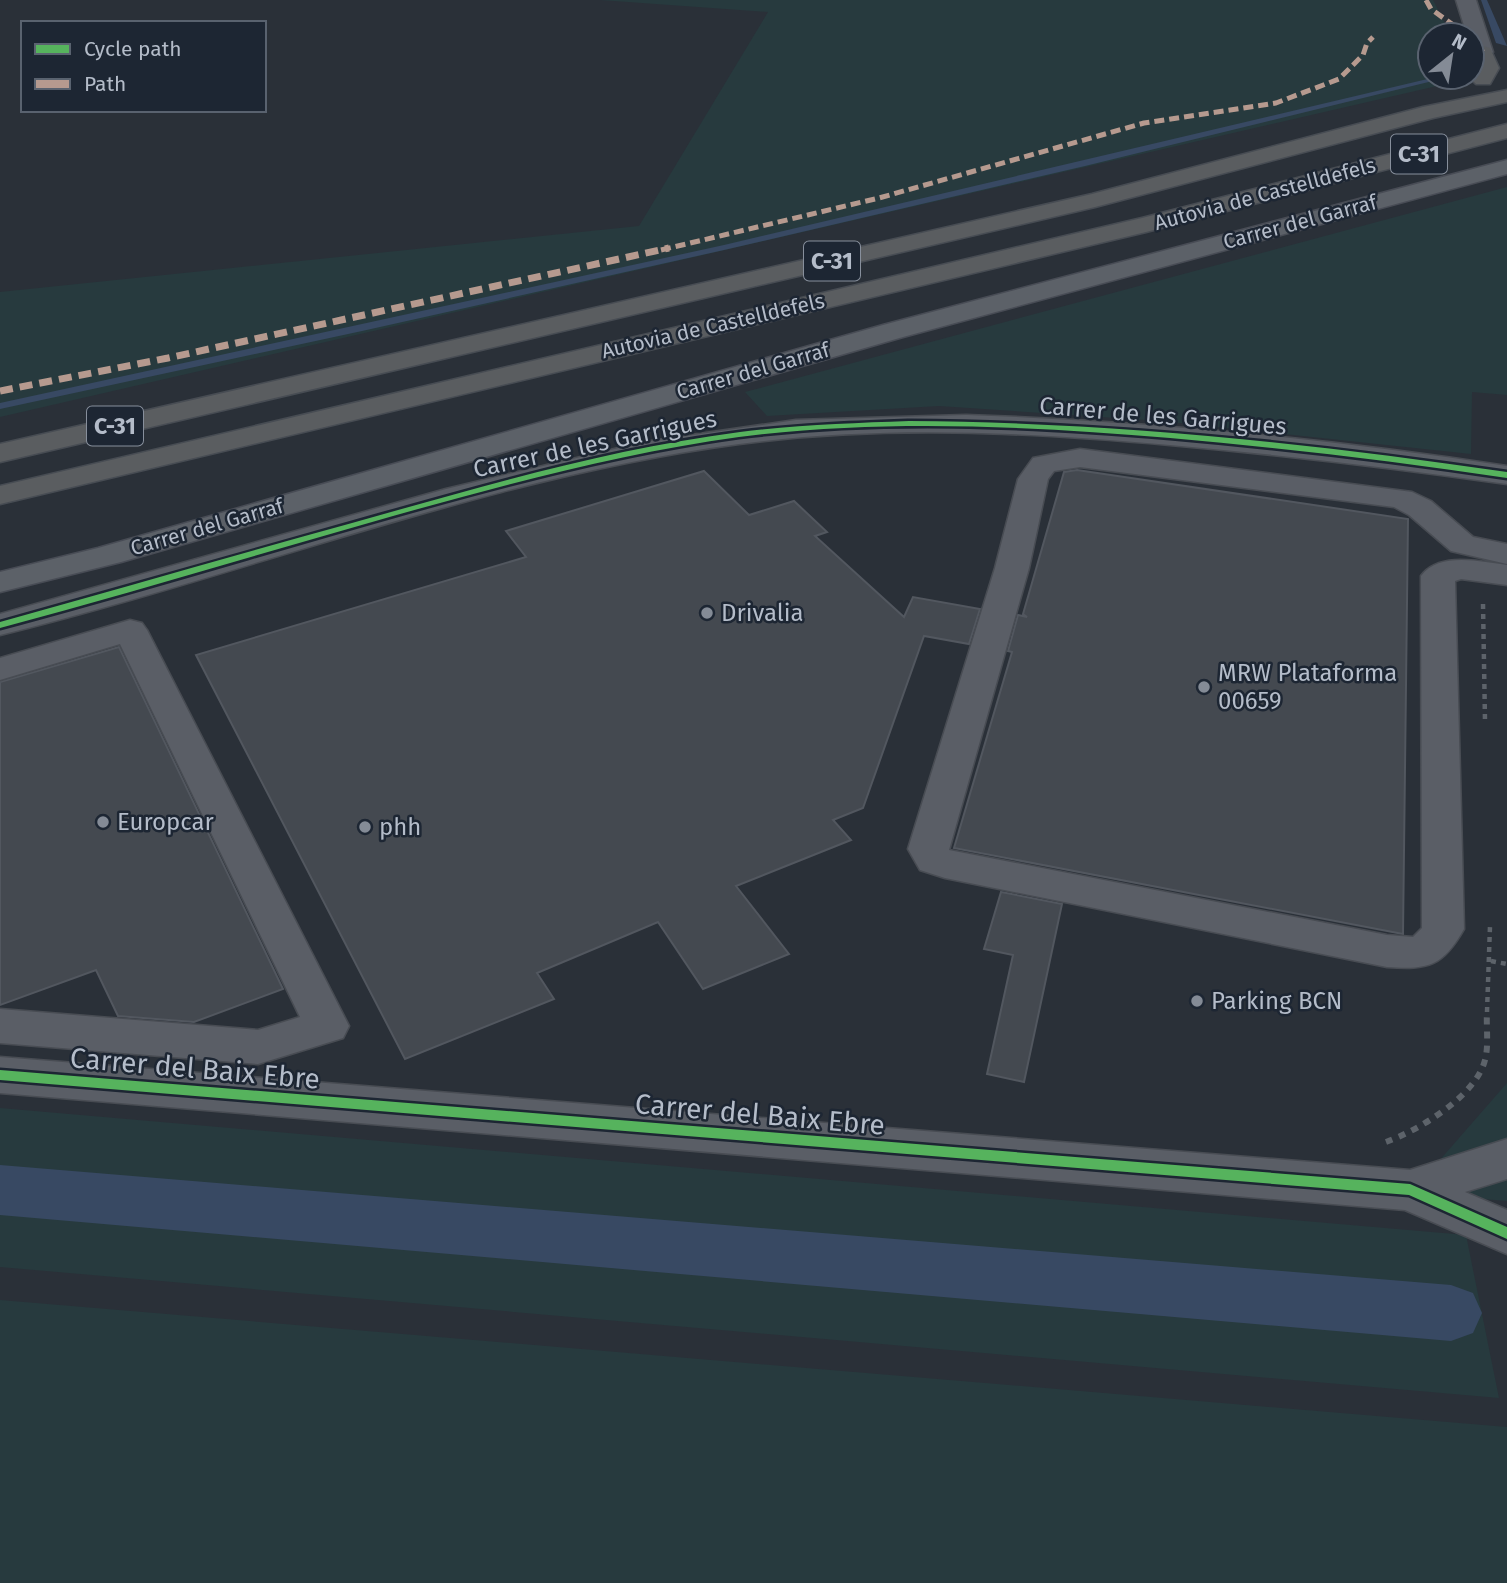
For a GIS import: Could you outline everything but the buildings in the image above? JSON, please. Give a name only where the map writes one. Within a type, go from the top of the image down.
[{"type":"highway","points":[[1486,53],[1507,60]]},
{"type":"highway","points":[[1486,78],[1507,68]]},
{"type":"highway","points":[[1431,112],[1469,91]]},
{"type":"highway","name":"Autovia de Castelldefels","points":[[0,453],[1072,205],[1431,112],[1507,96]]},
{"type":"highway","name":"Autovia de Castelldefels","points":[[0,495],[1146,225],[1507,131]]},
{"type":"main road","name":"Carrer del Garraf","points":[[0,582],[109,555],[893,331],[1507,167]]},
{"type":"street","points":[[1466,0],[1473,21]]},
{"type":"street","name":"Carrer de les Garrigues","points":[[0,625],[541,472],[740,435],[808,428],[926,423],[1113,431],[1272,445],[1507,475]]},
{"type":"street","points":[[1430,518],[1438,576],[1443,929],[1435,945],[1418,953],[1387,951],[934,860],[928,849],[1012,568],[1033,479],[1044,464],[1080,458],[1401,499],[1420,508],[1462,544],[1507,554]]},
{"type":"street","points":[[1438,576],[1459,569],[1507,575]]},
{"type":"street","points":[[0,669],[130,630],[327,1026],[258,1047],[0,1026]]},
{"type":"street","name":"Carrer del Baix Ebre","points":[[0,1075],[1410,1190],[1507,1233]]},
{"type":"street","name":"Carrer del Baix Ebre","points":[[1410,1190],[1507,1159]]},
{"type":"path","points":[[1491,961],[1507,964]]},
{"type":"green space","points":[[600,0],[1433,0],[1444,21],[1416,21],[1416,91],[0,417],[0,292],[639,226],[768,12]]},
{"type":"green space","points":[[1507,187],[1507,395],[1472,392],[1471,454],[1161,421],[939,406],[767,416],[745,392]]},
{"type":"green space","points":[[1507,1083],[1507,1201],[1411,1193]]},
{"type":"green space","points":[[0,1108],[1466,1235],[1499,1398],[0,1267]]},
{"type":"green space","points":[[0,1300],[1507,1427],[1507,1583],[0,1583]]},
{"type":"waterway","points":[[1484,0],[1500,43],[1507,44]]},
{"type":"waterway","points":[[0,406],[724,248],[1416,84]]},
{"type":"waterway","points":[[0,1190],[1451,1313]]},
{"type":"marked path","points":[[1426,0],[1431,9],[1448,21]]},
{"type":"marked path","points":[[0,391],[168,358],[758,229],[879,198],[1144,123],[1276,103],[1339,79],[1363,55],[1367,43],[1373,37]]},
{"type":"cycle path","points":[[0,625],[550,472],[691,442],[796,429],[909,423],[1080,429],[1311,450],[1507,475]]},
{"type":"cycle path","points":[[0,1075],[1410,1190],[1507,1233]]},
{"type":"place","name":"Drivalia","points":[[707,613]]},
{"type":"place","name":"MRW Plataforma 00659","points":[[1204,687]]},
{"type":"place","name":"Europcar","points":[[103,822]]},
{"type":"place","name":"phh","points":[[365,827]]},
{"type":"place","name":"Parking BCN","points":[[1197,1001]]}]
